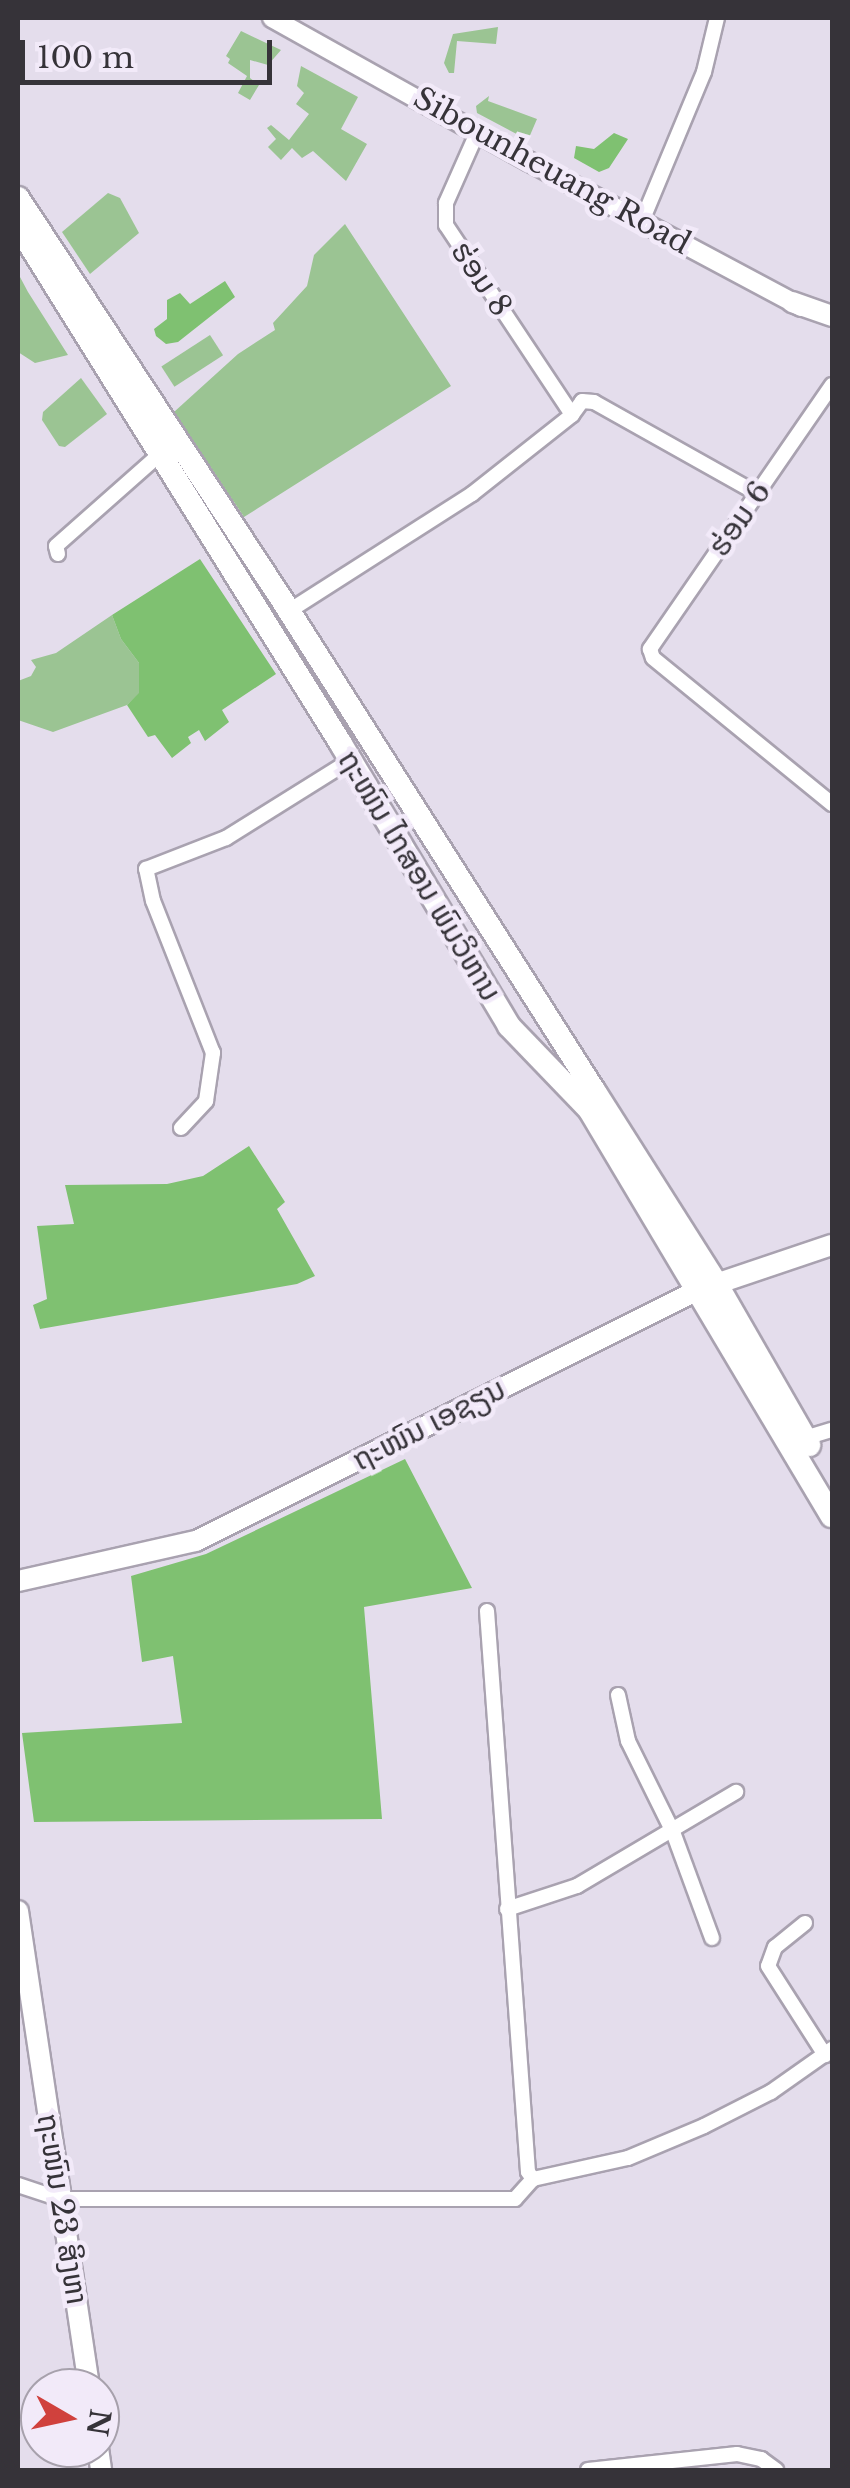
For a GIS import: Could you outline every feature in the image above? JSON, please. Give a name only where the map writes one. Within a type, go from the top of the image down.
[{"type":"highway","name":"ຖະໜົນ ໄກສອນ ພົມວິຫານ","points":[[18,198],[159,456],[350,760],[509,1026],[589,1109],[805,1438],[832,1487]]},
{"type":"highway","name":"ຖະໜົນ ໄກສອນ ພົມວິຫານ","points":[[18,226],[288,611],[707,1287],[832,1516]]},
{"type":"main road","points":[[792,302],[832,316]]},
{"type":"main road","name":"ຖະໜົນ ເອຊຽນ","points":[[18,1581],[196,1541],[707,1287],[832,1245]]},
{"type":"main road","name":"ຖະໜົນ 23 ສິງຫາ","points":[[18,1911],[86,2368]]},
{"type":"street","name":"Sibounheuang Road","points":[[272,18],[477,134],[832,324]]},
{"type":"street","points":[[642,220],[704,72],[717,18]]},
{"type":"street","name":"ຮ່ອມ 8","points":[[477,134],[446,203],[446,225],[572,415]]},
{"type":"street","name":"ຮ່ອມ 6","points":[[832,385],[652,642],[650,654],[832,804]]},
{"type":"street","points":[[288,611],[472,494],[572,415],[582,402],[594,402],[758,494]]},
{"type":"street","points":[[58,554],[56,546],[159,456]]},
{"type":"street","points":[[181,1128],[206,1101],[213,1053],[153,901],[146,869],[226,838],[350,760]]},
{"type":"street","points":[[805,1438],[832,1430]]},
{"type":"street","points":[[487,1611],[528,2172],[533,2179]]},
{"type":"street","points":[[618,1695],[628,1741],[673,1832],[712,1938]]},
{"type":"street","points":[[507,1910],[577,1886],[736,1792]]},
{"type":"street","points":[[18,2186],[60,2199],[516,2199],[533,2179],[628,2158],[704,2126],[771,2092],[829,2052],[768,1966],[774,1947],[805,1923]]},
{"type":"street","points":[[588,2470],[736,2454],[761,2459],[776,2470]]},
{"type":"green space","points":[[498,27],[496,44],[457,41],[454,73],[449,73],[444,63],[453,34]]},
{"type":"green space","points":[[241,31],[281,50],[268,65],[250,60],[250,78],[259,85],[250,100],[238,93],[247,76],[228,63],[230,59],[226,56]]},
{"type":"green space","points":[[301,66],[358,97],[341,129],[367,144],[346,181],[313,151],[302,158],[292,148],[281,160],[268,147],[276,139],[267,128],[271,125],[289,140],[309,114],[296,104],[304,93],[297,86]]},
{"type":"green space","points":[[489,96],[488,101],[537,119],[528,140],[477,113],[476,106]]},
{"type":"green space","points":[[614,133],[628,139],[609,168],[599,172],[574,158],[576,146],[594,149]]},
{"type":"green space","points":[[108,193],[120,198],[139,233],[90,274],[62,232]]},
{"type":"green space","points":[[345,224],[451,386],[244,517],[174,412],[238,354],[275,330],[273,323],[307,286],[314,255]]},
{"type":"green space","points":[[20,277],[68,355],[35,363],[18,352]]},
{"type":"green space","points":[[225,281],[235,297],[178,342],[166,344],[156,336],[154,329],[167,319],[167,300],[180,293],[190,304]]},
{"type":"green space","points":[[210,335],[223,355],[174,387],[161,367]]},
{"type":"green space","points":[[81,378],[107,414],[65,447],[59,446],[42,420],[43,412]]},
{"type":"green space","points":[[200,559],[276,674],[222,710],[229,722],[205,741],[199,730],[188,737],[191,743],[172,758],[155,735],[148,737],[127,705],[139,693],[139,663],[121,639],[112,615]]},
{"type":"green space","points":[[112,615],[121,639],[139,663],[139,694],[127,705],[53,732],[18,720],[18,681],[31,676],[36,667],[31,660],[56,653]]},
{"type":"green space","points":[[249,1146],[285,1202],[277,1209],[315,1276],[297,1284],[40,1329],[33,1305],[47,1299],[37,1226],[74,1224],[65,1185],[167,1184],[203,1176]]},
{"type":"green space","points":[[405,1459],[472,1588],[364,1607],[382,1819],[34,1822],[22,1733],[182,1723],[173,1656],[142,1662],[131,1576],[206,1554]]}]
